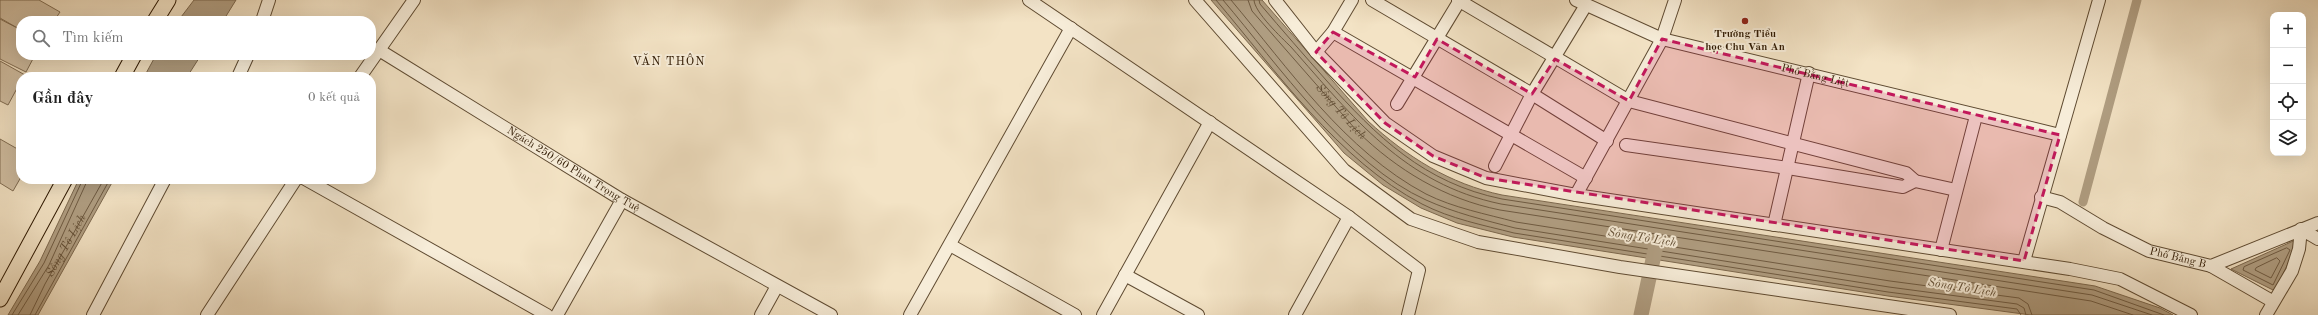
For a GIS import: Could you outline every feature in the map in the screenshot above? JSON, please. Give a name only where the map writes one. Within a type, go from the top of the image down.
[{"type":"main road","points":[[158,16],[168,0]]},
{"type":"main road","points":[[125,72],[131,60]]},
{"type":"main road","points":[[0,299],[62,184]]},
{"type":"street","points":[[264,16],[269,0]]},
{"type":"street","points":[[376,54],[414,0]]},
{"type":"street","points":[[1029,0],[1349,217],[1419,270],[1408,315]]},
{"type":"street","points":[[1195,0],[1344,170],[1411,219],[1478,242],[1606,265],[1950,315]]},
{"type":"street","points":[[1275,0],[1316,52],[1385,123],[1433,156],[1486,178],[1576,195],[1941,250],[2024,261],[2120,279],[2192,315]]},
{"type":"street","points":[[1316,52],[1334,32],[1352,0]]},
{"type":"street","points":[[1372,0],[1532,94],[1607,141]]},
{"type":"street","points":[[1397,104],[1459,0],[1555,59],[1628,101],[1793,145],[1906,173],[1915,181],[1956,190]]},
{"type":"street","points":[[1576,195],[1662,39],[1675,0]]},
{"type":"street","points":[[2024,261],[2041,197],[2099,0]]},
{"type":"street","points":[[1495,166],[1532,94],[1590,3]]},
{"type":"street","name":"Phố Bằng Liệt","points":[[1590,3],[1662,39],[1809,73],[1976,116],[2060,135]]},
{"type":"street","points":[[910,315],[1071,28]]},
{"type":"street","points":[[1334,32],[1586,178]]},
{"type":"street","name":"Ngách 250/60 Phan Trọng Tuệ","points":[[379,50],[622,200],[831,315]]},
{"type":"street","points":[[240,72],[246,60]]},
{"type":"street","points":[[364,72],[372,60]]},
{"type":"street","points":[[1774,225],[1809,73]]},
{"type":"street","points":[[1941,250],[1976,116]]},
{"type":"street","points":[[1103,315],[1210,122]]},
{"type":"street","points":[[1626,145],[1788,168],[1903,187],[1915,181]]},
{"type":"street","points":[[93,315],[162,184]]},
{"type":"street","points":[[207,315],[293,184]]},
{"type":"street","points":[[313,184],[547,315]]},
{"type":"street","name":"Phố Bằng B","points":[[2041,197],[2060,202],[2103,228],[2149,251],[2211,266],[2318,223]]},
{"type":"street","points":[[558,315],[622,200]]},
{"type":"street","points":[[1295,315],[1349,217]]},
{"type":"street","points":[[2266,315],[2272,302],[2292,272],[2299,249],[2302,229],[2318,238]]},
{"type":"street","points":[[950,246],[1075,315]]},
{"type":"street","points":[[2211,266],[2272,302]]},
{"type":"street","points":[[1125,275],[1198,315]]},
{"type":"street","points":[[761,315],[774,285]]},
{"type":"highlighted area","points":[[1333,32],[1415,77],[1437,39],[1532,94],[1555,59],[1629,101],[1662,39],[2060,135],[2024,261],[1486,178],[1433,156],[1385,123],[1316,52]]},
{"type":"shaded area","points":[[0,0],[39,0],[60,12],[57,16],[16,16],[16,27],[0,18]]},
{"type":"shaded area","points":[[0,19],[16,27],[16,60],[32,60],[26,72],[0,59]]},
{"type":"shaded area","points":[[0,61],[20,72],[16,72],[16,90],[8,105],[0,101]]},
{"type":"shaded area","points":[[0,139],[16,148],[17,184],[13,191],[0,183]]},
{"type":"water","points":[[194,0],[236,0],[226,16],[182,16]]},
{"type":"water","name":"Sông Tô Lịch","points":[[1211,0],[1262,0],[1368,121],[1383,134],[1398,146],[1430,167],[1465,184],[1483,190],[1502,195],[2095,286],[2160,308],[2173,315],[2031,315],[1888,296],[1513,237],[1457,223],[1421,208],[1383,185],[1344,153]]},
{"type":"water","points":[[153,60],[198,60],[190,72],[147,72]]},
{"type":"water","name":"Sông Tô Lịch","points":[[77,184],[111,184],[38,315],[8,315],[40,261]]},
{"type":"water","points":[[2300,238],[2275,291],[2231,269]]},
{"type":"waterway","points":[[2083,202],[2137,0]]},
{"type":"waterway","name":"Sông Tô Lịch","points":[[1641,315],[1657,241]]},
{"type":"place","name":"Trường Tiểu học Chu Văn An","points":[[1745,21]]},
{"type":"district","name":"VĂN THÔN","points":[[669,62]]}]
